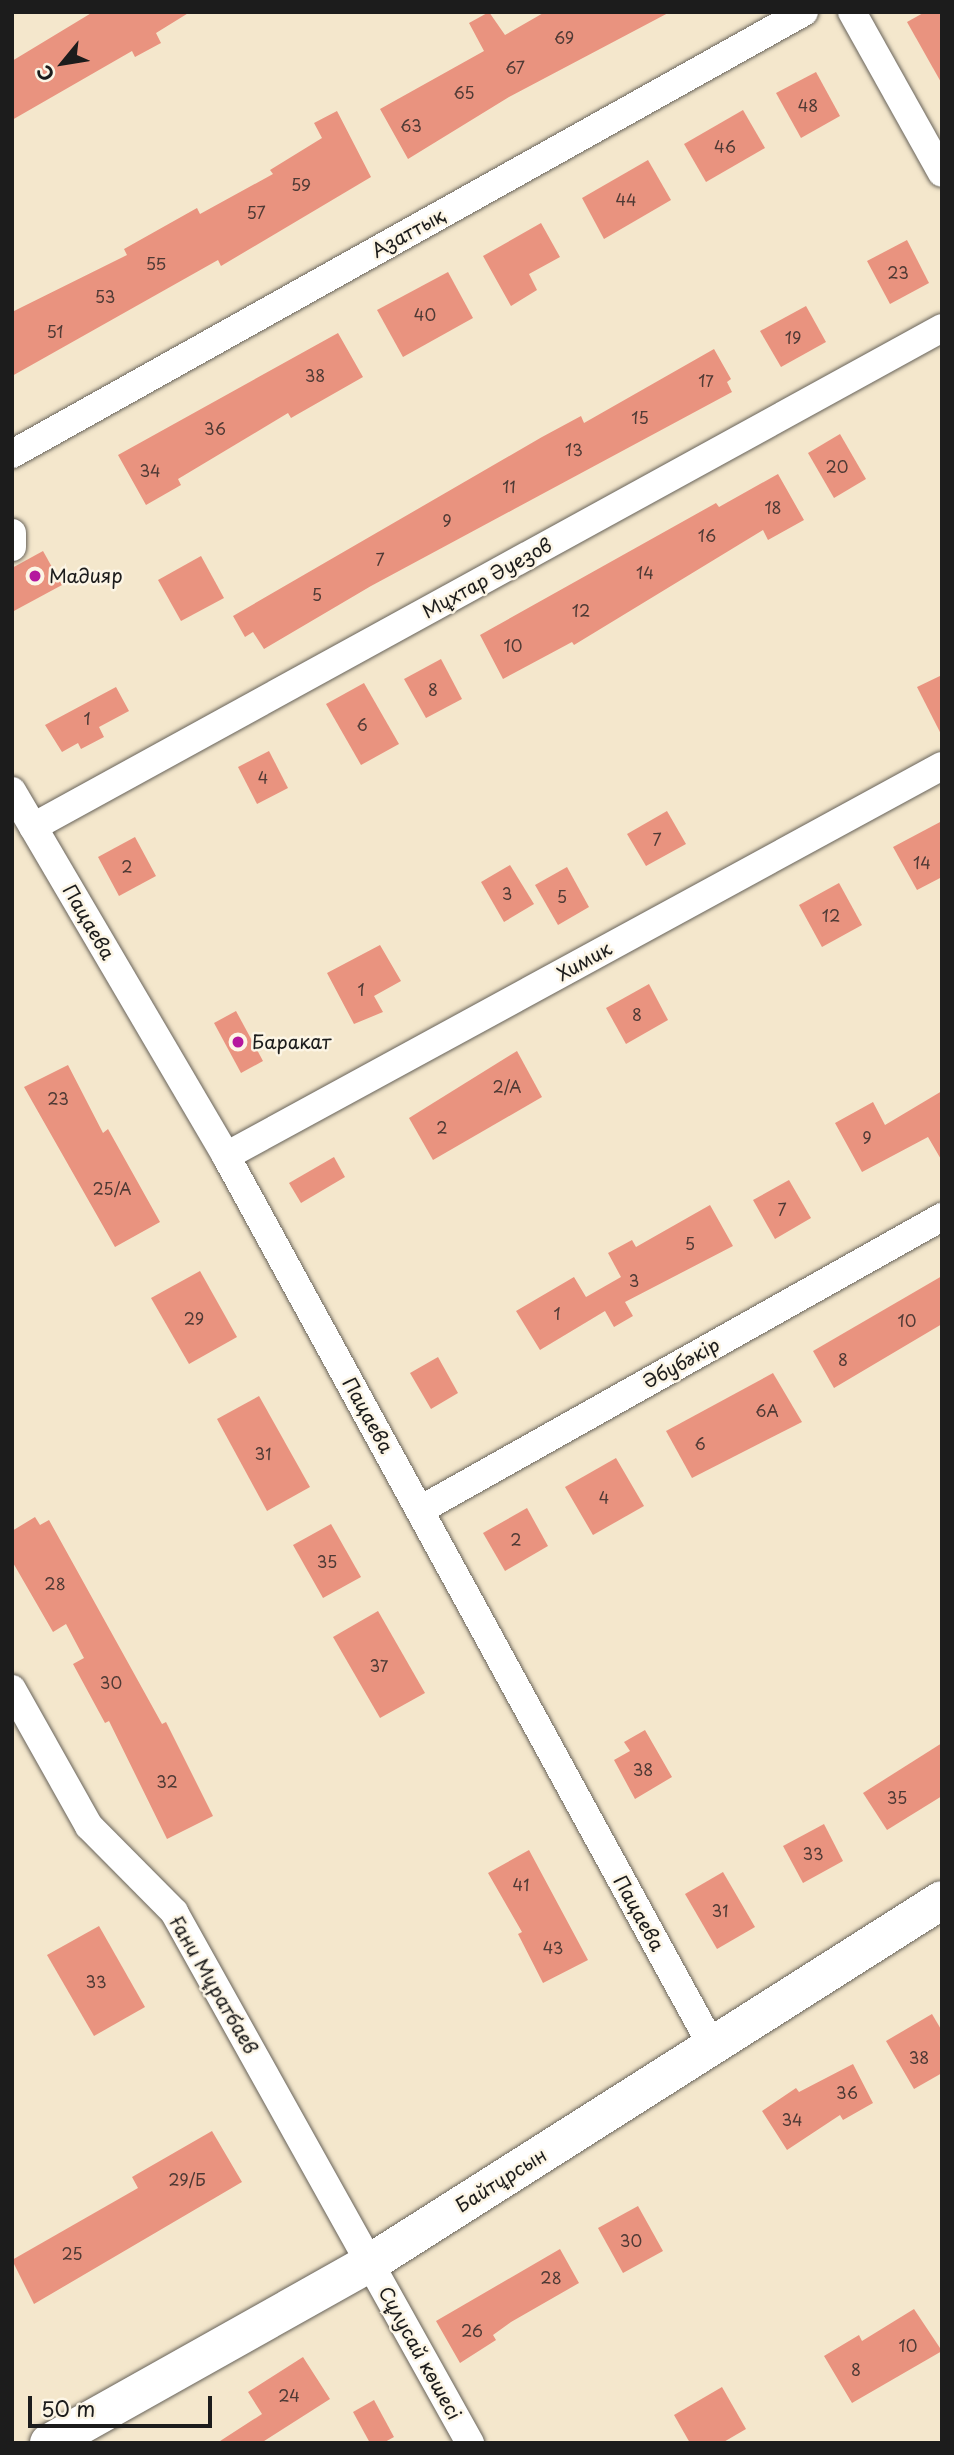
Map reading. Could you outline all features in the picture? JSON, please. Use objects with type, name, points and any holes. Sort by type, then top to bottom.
[{"type":"street","name":"Азаттық","points":[[12,454],[804,12]]},
{"type":"street","points":[[852,12],[942,173]]},
{"type":"street","name":"Мұхтар Әуезов","points":[[33,827],[942,328]]},
{"type":"street","points":[[12,533],[12,547]]},
{"type":"street","name":"Химик","points":[[226,1156],[942,766]]},
{"type":"street","name":"Пацаева","points":[[12,791],[226,1156],[712,2046]]},
{"type":"street","name":"Әбубәкір","points":[[420,1510],[942,1217]]},
{"type":"street","name":"Ғани Мұратбаев","points":[[12,1689],[89,1826],[174,1912],[370,2263]]},
{"type":"street","name":"Байтұрсын","points":[[49,2443],[370,2263],[942,1900]]},
{"type":"street","name":"Сұлусай көшесі","points":[[370,2263],[470,2443]]},
{"type":"building","points":[[93,12],[190,12],[156,33],[161,43],[135,57],[132,51],[12,120],[12,61]]},
{"type":"building","points":[[489,12],[505,35],[545,12],[670,12],[509,97],[408,159],[380,109],[484,51],[469,23]]},
{"type":"building","points":[[925,12],[942,12],[942,84],[907,22]]},
{"type":"building","points":[[816,72],[840,116],[801,138],[776,93]]},
{"type":"building","points":[[743,110],[765,148],[706,182],[684,144]]},
{"type":"building","points":[[337,111],[371,177],[221,266],[218,260],[12,376],[12,312],[127,255],[124,249],[197,208],[200,214],[273,174],[270,170],[322,138],[314,123]]},
{"type":"building","points":[[648,160],[671,200],[604,239],[582,198]]},
{"type":"building","points":[[541,223],[560,257],[529,274],[537,290],[511,306],[483,256]]},
{"type":"building","points":[[907,240],[929,283],[890,304],[867,261]]},
{"type":"building","points":[[448,272],[473,318],[403,357],[377,310]]},
{"type":"building","points":[[806,306],[826,342],[781,367],[760,331]]},
{"type":"building","points":[[338,333],[363,377],[291,418],[288,413],[178,479],[181,485],[146,505],[118,455]]},
{"type":"building","points":[[714,349],[731,379],[727,382],[732,392],[371,586],[264,649],[253,632],[245,637],[233,616],[542,437],[581,416],[584,423]]},
{"type":"building","points":[[840,434],[866,479],[834,498],[808,453]]},
{"type":"building","points":[[778,474],[804,520],[768,540],[763,530],[574,645],[572,642],[503,679],[480,635],[716,503],[719,507]]},
{"type":"building","name":"Мадияр","points":[[43,551],[62,585],[12,612],[12,568]]},
{"type":"building","points":[[201,556],[224,598],[181,621],[158,580]]},
{"type":"building","points":[[441,659],[462,699],[426,718],[404,679]]},
{"type":"building","points":[[942,675],[942,736],[917,687]]},
{"type":"building","points":[[364,683],[399,744],[361,765],[326,704]]},
{"type":"building","points":[[116,687],[129,711],[99,727],[104,737],[81,749],[78,743],[62,752],[45,725]]},
{"type":"building","points":[[269,751],[288,788],[257,804],[238,767]]},
{"type":"building","points":[[667,811],[686,844],[646,866],[627,834]]},
{"type":"building","points":[[942,821],[942,877],[917,890],[893,847]]},
{"type":"building","points":[[135,837],[156,876],[119,896],[98,857]]},
{"type":"building","points":[[510,865],[534,904],[504,922],[481,882]]},
{"type":"building","points":[[567,867],[589,907],[558,925],[535,885]]},
{"type":"building","points":[[839,883],[862,925],[822,947],[799,905]]},
{"type":"building","points":[[380,945],[401,981],[374,996],[383,1012],[354,1024],[327,973]]},
{"type":"building","points":[[649,984],[668,1020],[626,1044],[606,1008]]},
{"type":"building","name":"Баракат","points":[[236,1011],[263,1061],[241,1073],[214,1023]]},
{"type":"building","points":[[517,1051],[542,1097],[433,1160],[409,1118]]},
{"type":"building","points":[[68,1065],[103,1133],[108,1129],[160,1222],[115,1247],[24,1087]]},
{"type":"building","points":[[942,1091],[942,1161],[928,1137],[862,1172],[835,1123],[873,1102],[885,1125]]},
{"type":"building","points":[[334,1157],[345,1177],[301,1203],[289,1183]]},
{"type":"building","points":[[789,1180],[811,1218],[775,1239],[753,1200]]},
{"type":"building","points":[[710,1205],[733,1246],[625,1302],[633,1316],[614,1327],[605,1311],[540,1350],[516,1311],[574,1277],[586,1297],[621,1277],[608,1253],[632,1240],[636,1247]]},
{"type":"building","points":[[200,1271],[237,1337],[189,1364],[151,1298]]},
{"type":"building","points":[[942,1276],[942,1324],[834,1388],[813,1351]]},
{"type":"building","points":[[438,1357],[458,1393],[431,1409],[410,1373]]},
{"type":"building","points":[[773,1373],[802,1422],[692,1478],[666,1431]]},
{"type":"building","points":[[259,1396],[310,1487],[267,1511],[217,1419]]},
{"type":"building","points":[[616,1458],[644,1506],[593,1535],[565,1487]]},
{"type":"building","points":[[527,1508],[548,1546],[505,1571],[483,1533]]},
{"type":"building","points":[[35,1517],[40,1525],[49,1520],[162,1724],[166,1722],[213,1816],[167,1839],[109,1721],[105,1723],[73,1664],[84,1658],[66,1624],[53,1632],[12,1561],[12,1531]]},
{"type":"building","points":[[331,1524],[361,1577],[323,1598],[293,1545]]},
{"type":"building","points":[[378,1611],[425,1693],[380,1718],[333,1637]]},
{"type":"building","points":[[645,1730],[672,1777],[635,1799],[614,1760],[630,1751],[624,1742]]},
{"type":"building","points":[[942,1743],[942,1796],[887,1830],[863,1793]]},
{"type":"building","points":[[824,1824],[843,1861],[803,1883],[783,1846]]},
{"type":"building","points":[[529,1850],[588,1960],[543,1983],[518,1934],[522,1932],[488,1873]]},
{"type":"building","points":[[723,1872],[755,1927],[717,1949],[685,1894]]},
{"type":"building","points":[[99,1926],[145,2007],[94,2036],[47,1955]]},
{"type":"building","points":[[932,2014],[942,2031],[942,2073],[914,2089],[886,2041]]},
{"type":"building","points":[[853,2064],[873,2103],[843,2120],[840,2115],[787,2150],[762,2111],[796,2088],[799,2092]]},
{"type":"building","points":[[212,2131],[242,2182],[34,2304],[12,2260],[138,2188],[132,2177]]},
{"type":"building","points":[[638,2206],[663,2251],[623,2273],[598,2228]]},
{"type":"building","points":[[560,2249],[579,2283],[511,2322],[493,2335],[496,2340],[460,2363],[436,2321]]},
{"type":"building","points":[[914,2309],[942,2351],[852,2403],[824,2356],[859,2335],[862,2341]]},
{"type":"building","points":[[303,2357],[330,2399],[261,2443],[217,2443],[262,2414],[248,2392]]},
{"type":"building","points":[[722,2387],[746,2429],[722,2443],[690,2443],[674,2415]]},
{"type":"building","points":[[374,2400],[394,2437],[383,2443],[370,2443],[353,2412]]},
{"type":"place","name":"Мадияр","points":[[35,576]]},
{"type":"place","name":"Баракат","points":[[238,1042]]}]
